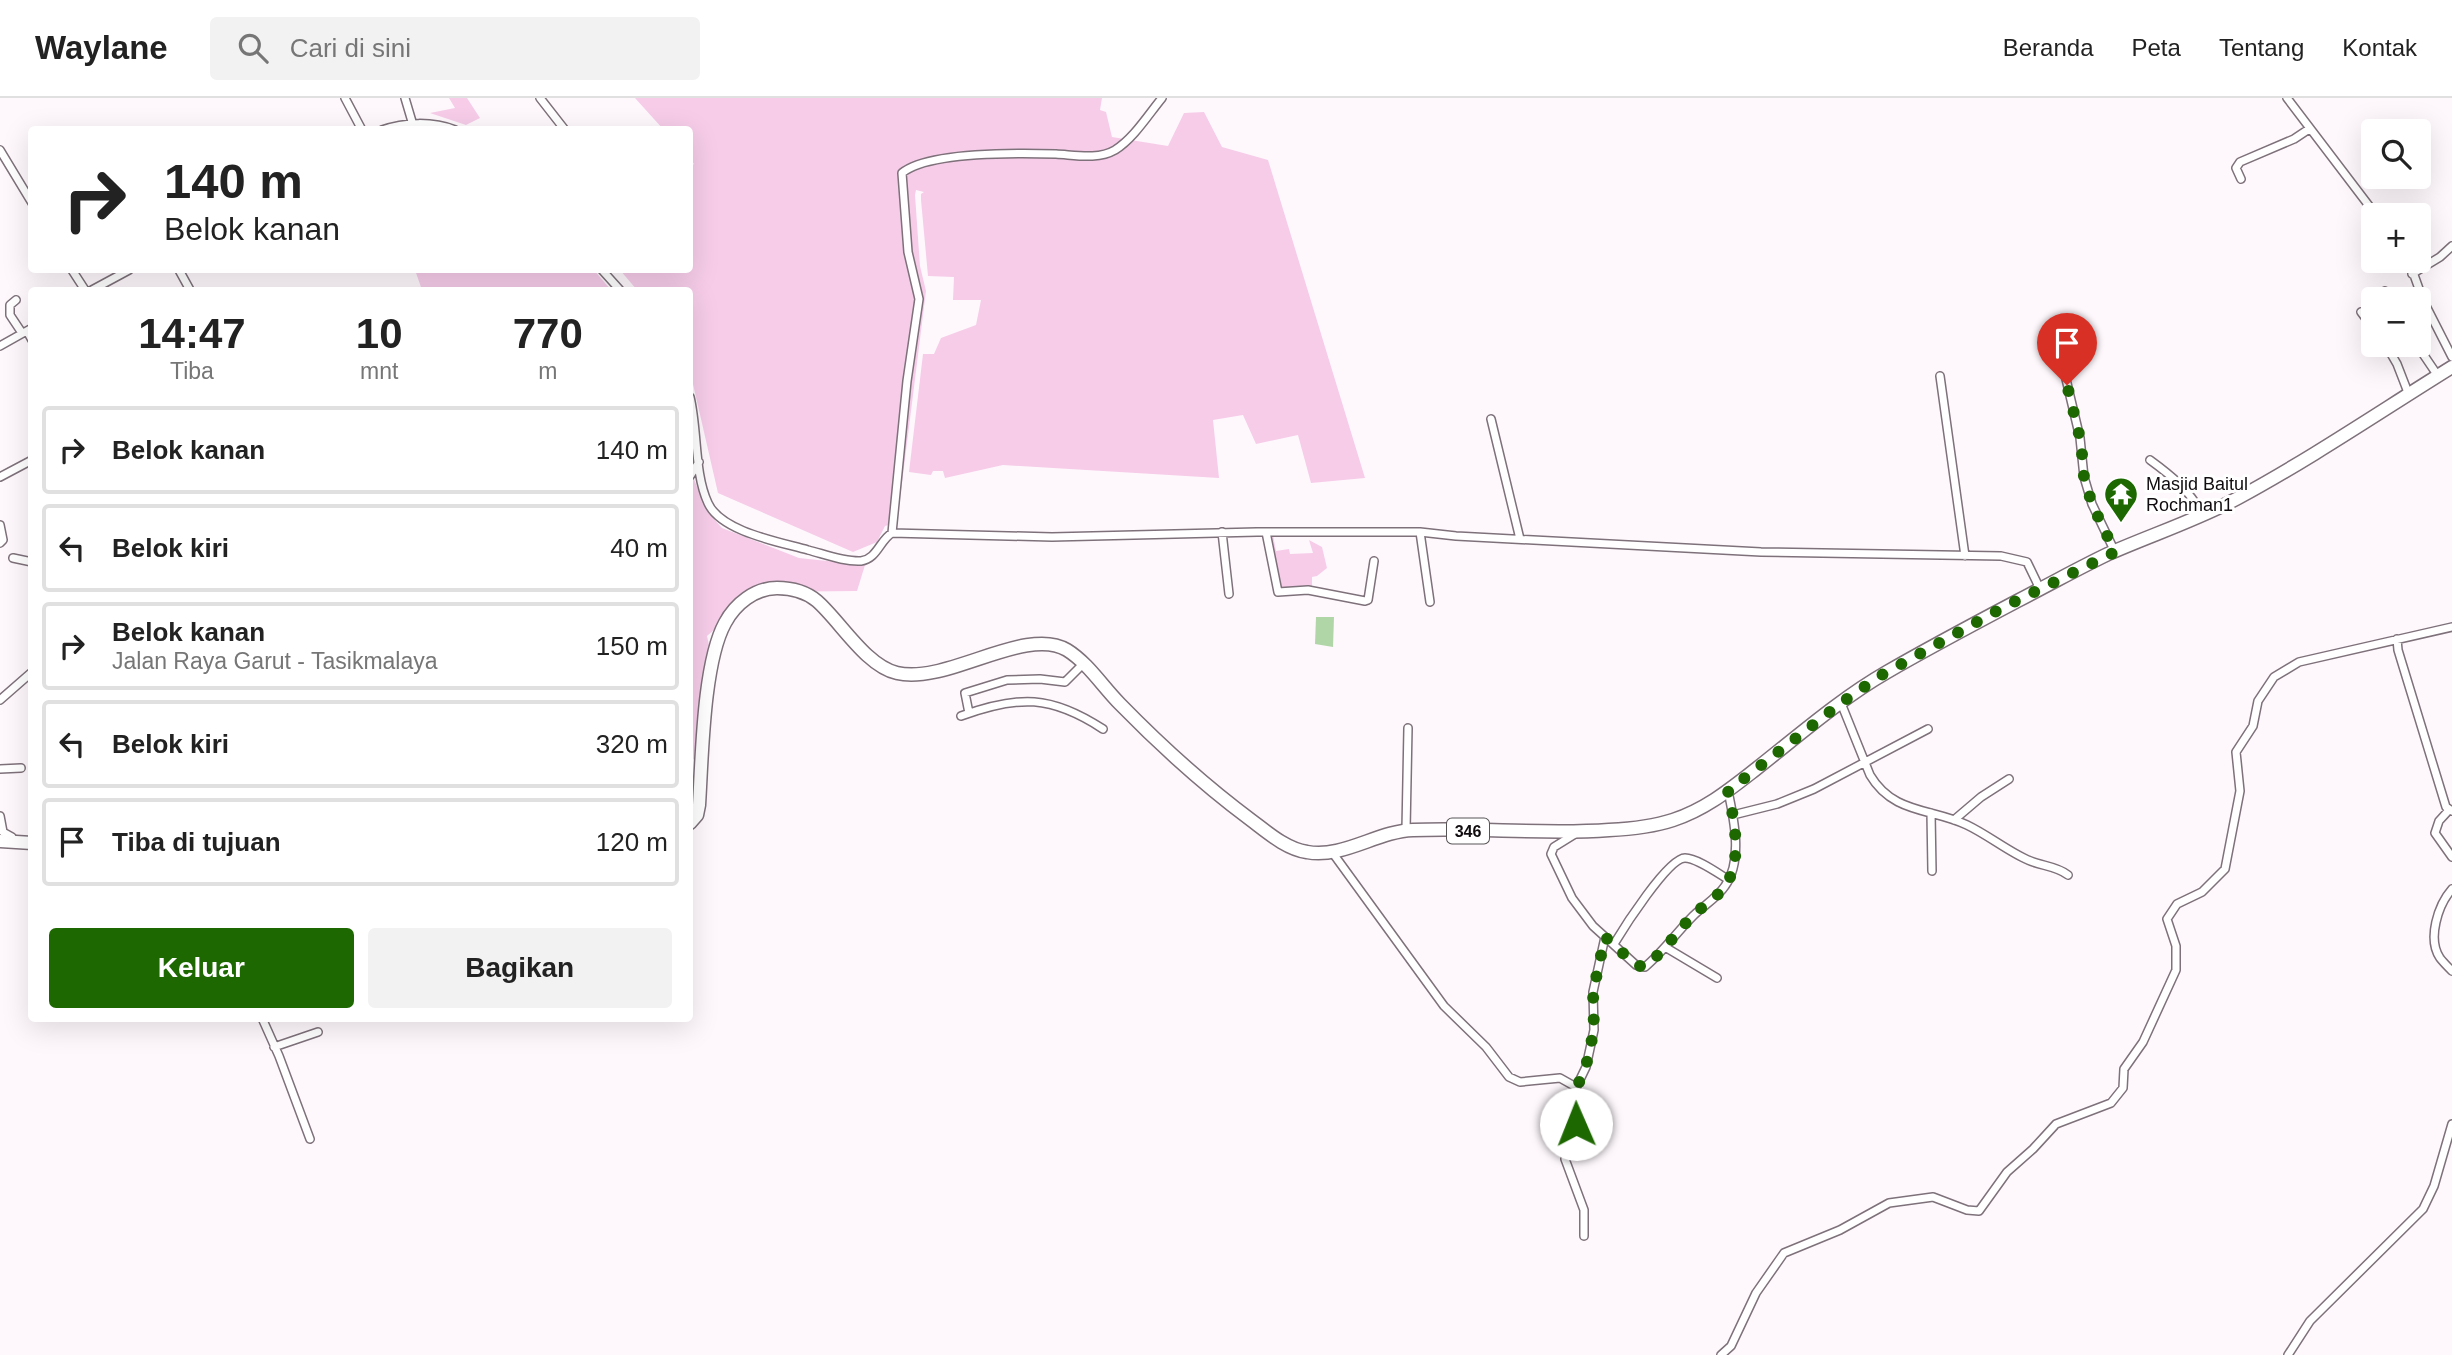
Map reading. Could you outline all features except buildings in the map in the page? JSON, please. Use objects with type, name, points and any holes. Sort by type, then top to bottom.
[{"type":"main road","name":"346","points":[[700,790],[706,707],[722,628],[740,605],[757,592],[776,588],[802,591],[815,599],[872,658],[899,674],[939,670],[1039,644],[1054,645],[1066,650],[1083,664],[1155,739],[1238,810],[1298,850],[1332,852],[1406,830],[1579,832],[1664,823],[1706,807],[1880,676],[2040,589],[2266,482],[2452,367]]},
{"type":"main road","points":[[693,800],[700,790]]},
{"type":"main road","points":[[693,820],[697,815],[700,790]]},
{"type":"main road","points":[[0,841],[28,843]]},
{"type":"street","points":[[345,98],[360,126]]},
{"type":"street","points":[[404,98],[413,125]]},
{"type":"street","points":[[540,98],[562,126]]},
{"type":"street","points":[[892,533],[907,381],[919,299],[908,252],[902,173],[923,164],[970,154],[1102,156],[1121,145],[1162,98]]},
{"type":"street","points":[[2287,98],[2367,203]]},
{"type":"street","points":[[407,126],[437,126]]},
{"type":"street","points":[[2241,179],[2236,168],[2240,162],[2294,139],[2309,129]]},
{"type":"street","points":[[0,150],[28,196]]},
{"type":"street","points":[[2452,246],[2413,274],[2452,357]]},
{"type":"street","points":[[98,287],[123,273]]},
{"type":"street","points":[[605,273],[617,287]]},
{"type":"street","points":[[0,346],[27,331],[10,311],[10,305],[16,300]]},
{"type":"street","points":[[2393,357],[2410,395]]},
{"type":"street","points":[[2425,357],[2438,376]]},
{"type":"street","points":[[2060,358],[2080,439],[2084,477],[2092,504],[2115,552]]},
{"type":"street","points":[[1940,376],[1965,556]]},
{"type":"street","points":[[693,419],[702,483],[708,504],[715,514],[724,521],[762,538],[863,561],[872,556],[892,533],[1052,537],[1222,532],[1420,532],[1761,552],[2001,556],[2023,560],[2031,567],[2040,589]]},
{"type":"street","points":[[1491,419],[1520,539]]},
{"type":"street","points":[[2150,460],[2178,482],[2194,499],[2202,514]]},
{"type":"street","points":[[0,477],[28,462]]},
{"type":"street","points":[[693,471],[699,462]]},
{"type":"street","points":[[0,525],[3,540],[0,543]]},
{"type":"street","points":[[1222,532],[1230,594]]},
{"type":"street","points":[[1266,532],[1278,592],[1308,590],[1365,601],[1368,600],[1374,561]]},
{"type":"street","points":[[1420,532],[1430,602]]},
{"type":"street","points":[[13,558],[28,561]]},
{"type":"street","points":[[1721,1355],[1731,1346],[1756,1293],[1784,1253],[1840,1230],[1889,1203],[1933,1197],[1968,1210],[1979,1211],[2007,1172],[2056,1124],[2111,1103],[2123,1088],[2124,1069],[2143,1042],[2176,970],[2176,946],[2167,919],[2177,904],[2202,891],[2225,869],[2241,791],[2236,752],[2253,726],[2258,701],[2274,677],[2299,662],[2452,627]]},
{"type":"street","points":[[2398,640],[2431,762],[2448,812],[2435,833],[2452,857]]},
{"type":"street","points":[[1083,664],[1065,682],[1040,679],[1007,680],[965,693],[965,715],[990,705],[1041,702],[1063,706],[1103,729]]},
{"type":"street","points":[[0,700],[28,676]]},
{"type":"street","points":[[1841,703],[1864,762],[1876,784],[1891,798],[1902,805],[1954,820],[1994,839],[2023,857],[2068,875]]},
{"type":"street","points":[[1406,830],[1408,728]]},
{"type":"street","points":[[1733,815],[1777,804],[1814,789],[1928,729]]},
{"type":"street","points":[[0,769],[21,768]]},
{"type":"street","points":[[1954,820],[2010,779]]},
{"type":"street","points":[[1579,832],[1554,847],[1552,857],[1576,905],[1592,926],[1641,967],[1646,966],[1729,880],[1735,844],[1728,791]]},
{"type":"street","points":[[1931,813],[1931,871]]},
{"type":"street","points":[[0,816],[3,832],[12,837],[14,843]]},
{"type":"street","points":[[1332,852],[1444,1006],[1486,1047],[1508,1077],[1520,1082],[1560,1078],[1576,1087]]},
{"type":"street","points":[[1614,944],[1661,876],[1680,859],[1688,858],[1729,880]]},
{"type":"street","points":[[2452,889],[2437,916],[2435,929],[2436,947],[2440,957],[2452,971]]},
{"type":"street","points":[[1584,1236],[1584,1210],[1565,1163],[1576,1124],[1574,1094],[1586,1066],[1594,1030],[1593,992],[1605,937]]},
{"type":"street","points":[[1665,947],[1717,978]]},
{"type":"street","points":[[264,1022],[310,1139]]},
{"type":"street","points":[[274,1047],[318,1032]]},
{"type":"street","points":[[2288,1355],[2310,1321],[2423,1209],[2432,1195],[2452,1124]]},
{"type":"shaded area","points":[[449,98],[467,98],[480,118],[466,125],[430,113],[455,108]]},
{"type":"shaded area","points":[[635,98],[1102,98],[1100,110],[1106,112],[1112,137],[1168,146],[1184,113],[1204,112],[1222,147],[1268,160],[1365,478],[1311,483],[1298,435],[1256,444],[1243,415],[1213,420],[1219,478],[1003,465],[945,478],[943,471],[933,471],[931,475],[909,472],[923,354],[934,354],[941,338],[976,325],[981,300],[953,300],[954,277],[928,276],[921,200],[921,194],[924,192],[916,190],[920,266],[926,291],[897,523],[885,526],[877,542],[853,552],[718,493],[693,384],[693,287],[634,287],[623,273],[693,273],[693,126],[660,126]]},
{"type":"shaded area","points":[[416,273],[597,273],[608,287],[421,287]]},
{"type":"shaded area","points":[[693,477],[707,511],[722,528],[799,558],[865,565],[857,591],[757,592],[707,636],[713,663],[699,755],[693,760]]},
{"type":"shaded area","points":[[1268,534],[1273,535],[1276,551],[1289,549],[1290,554],[1313,553],[1309,540],[1322,547],[1327,568],[1312,577],[1312,589],[1280,590]]},
{"type":"shaded area","points":[[1316,617],[1334,617],[1333,647],[1315,644]]},
{"type":"place","name":"Masjid Baitul Rochman1","points":[[2121,524]]},
{"type":"route","points":[[1576,1124],[1574,1094],[1586,1066],[1594,1030],[1593,992],[1605,937],[1636,965],[1645,967],[1692,916],[1724,888],[1731,876],[1735,844],[1728,791],[1880,676],[2004,607],[2115,552],[2092,504],[2084,477],[2081,442],[2067,385]]}]
